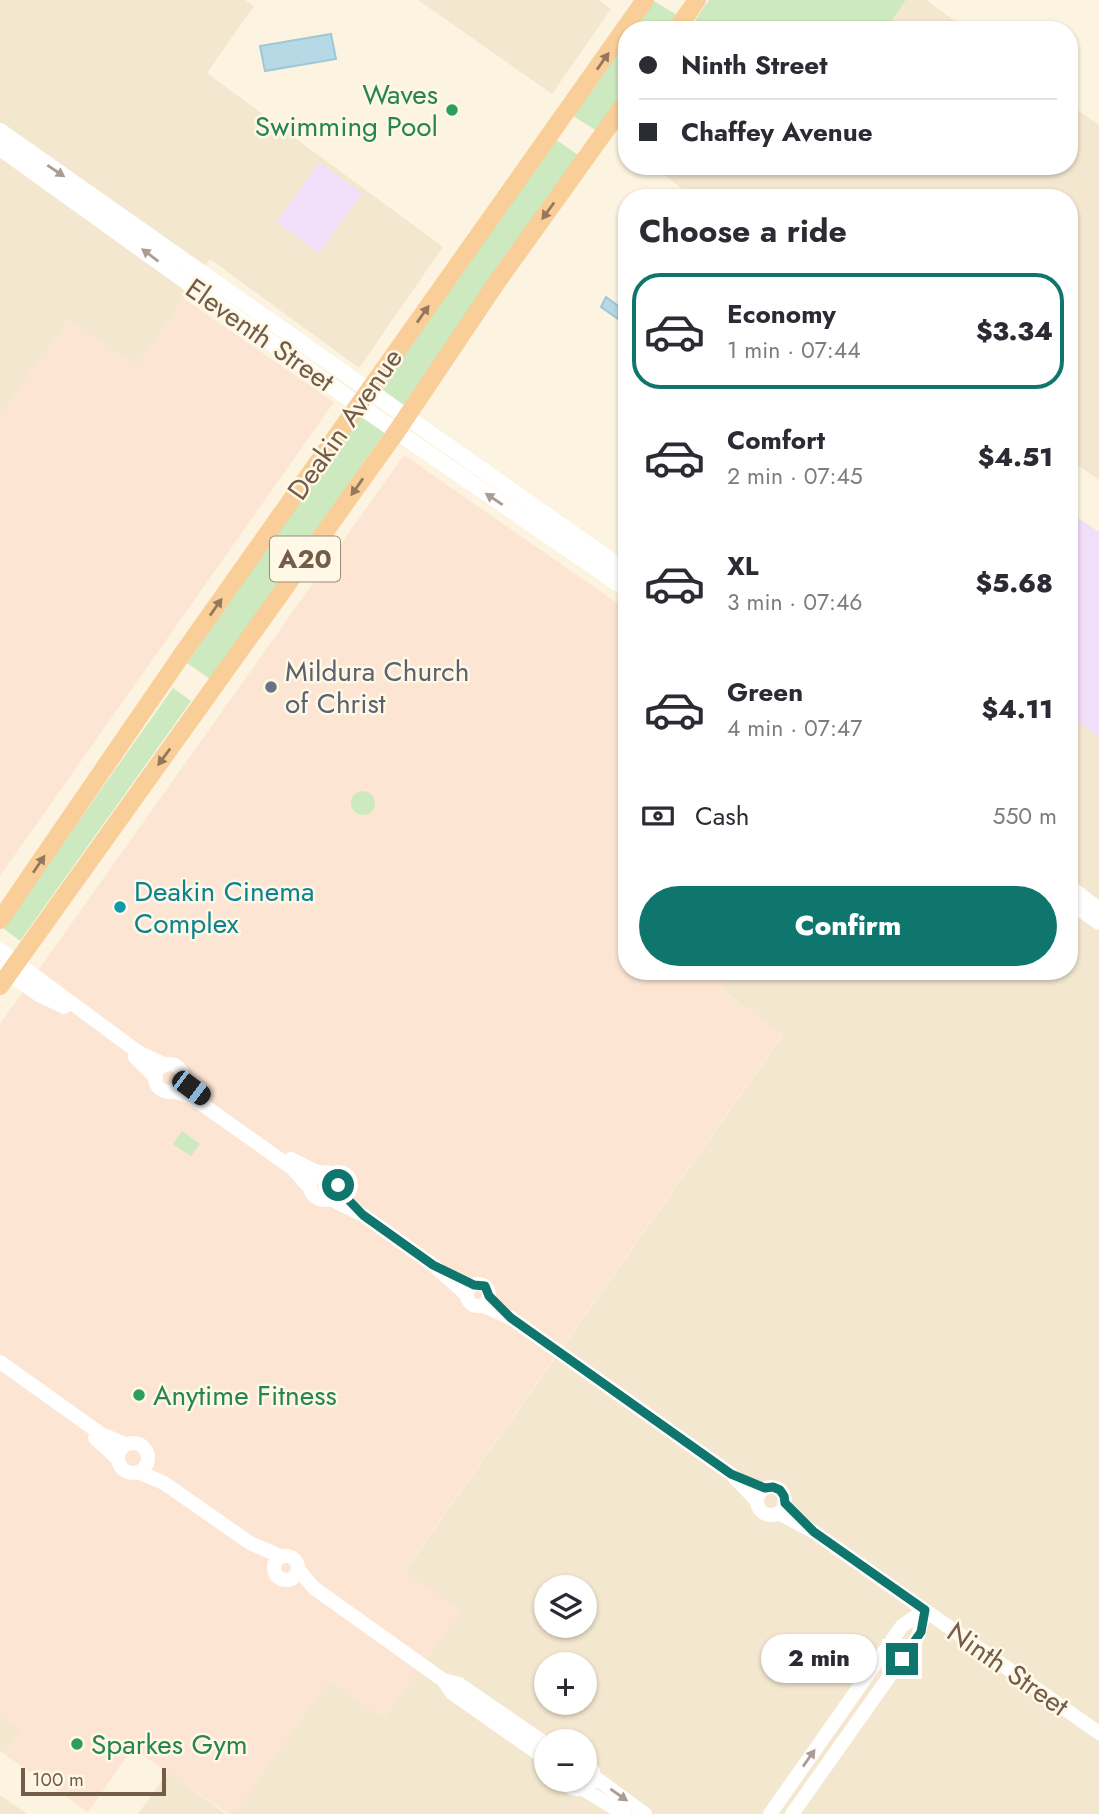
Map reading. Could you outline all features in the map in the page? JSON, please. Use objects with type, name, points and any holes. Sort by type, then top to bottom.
[{"type":"highway","name":"Deakin Avenue","points":[[630,21],[645,0]]},
{"type":"highway","points":[[682,21],[697,0]]},
{"type":"highway","name":"Deakin Avenue","points":[[0,920],[368,389],[618,39]]},
{"type":"highway","name":"Deakin Avenue","points":[[7,973],[397,431],[497,282],[618,113]]},
{"type":"main road","name":"Eleventh Street","points":[[0,131],[618,565]]},
{"type":"main road","name":"Eleventh Street","points":[[0,148],[358,405],[618,583]]},
{"type":"main road","points":[[1078,894],[1099,910]]},
{"type":"main road","points":[[1078,907],[1099,922]]},
{"type":"street","points":[[0,950],[7,973],[71,1012],[136,1058],[161,1088],[186,1095],[206,1107],[292,1168],[315,1198],[324,1201],[334,1194],[337,1182],[332,1175],[318,1173],[298,1163],[183,1080]]},
{"type":"street","points":[[7,973],[138,1052],[166,1065],[178,1067],[183,1074],[183,1080],[179,1087],[172,1091]]},
{"type":"street","points":[[156,1079],[158,1070],[166,1065]]},
{"type":"street","points":[[309,1187],[312,1178],[318,1173]]},
{"type":"street","points":[[334,1194],[471,1290],[485,1286],[486,1301],[731,1474],[756,1500]]},
{"type":"street","points":[[0,1362],[101,1434],[125,1444]]},
{"type":"street","points":[[0,1372],[95,1438],[117,1458]]},
{"type":"street","points":[[138,1472],[145,1468],[148,1453],[143,1446],[135,1442],[125,1444],[119,1450],[117,1458],[119,1465],[126,1472],[138,1472],[164,1483],[278,1562],[294,1559],[294,1574]]},
{"type":"street","points":[[148,1460],[164,1483]]},
{"type":"street","points":[[731,1474],[765,1488],[780,1490],[784,1496],[782,1508],[771,1516],[757,1507],[756,1500],[765,1488]]},
{"type":"street","name":"Ninth Street","points":[[782,1508],[1099,1733]]},
{"type":"street","points":[[278,1562],[277,1577],[294,1574],[443,1680],[452,1693],[534,1751]]},
{"type":"street","points":[[770,1814],[902,1626],[925,1610]]},
{"type":"street","points":[[792,1814],[918,1636],[925,1610]]},
{"type":"street","points":[[443,1680],[459,1684],[534,1736]]},
{"type":"street","points":[[855,1693],[870,1704]]},
{"type":"street","points":[[597,1779],[645,1814]]},
{"type":"street","points":[[789,1786],[804,1797]]},
{"type":"street","points":[[588,1792],[624,1814]]},
{"type":"shaded area","points":[[0,0],[245,0],[254,6],[207,73],[443,247],[359,368],[210,259],[137,366],[68,320],[0,416]]},
{"type":"shaded area","points":[[418,0],[599,0],[611,9],[552,94]]},
{"type":"shaded area","points":[[906,0],[926,0],[955,21],[891,21]]},
{"type":"shaded area","points":[[1078,110],[1099,125],[1099,480],[1078,465],[1078,189],[682,189],[665,175],[1078,175]]},
{"type":"shaded area","points":[[319,162],[362,193],[319,253],[277,222]]},
{"type":"shaded area","points":[[183,298],[334,402],[0,876],[0,416],[68,320],[137,366]]},
{"type":"shaded area","points":[[404,455],[618,603],[618,980],[727,980],[720,990],[783,1034],[404,1571],[460,1611],[384,1718],[329,1680],[238,1807],[228,1814],[133,1748],[88,1812],[4,1754],[21,1730],[0,1715],[0,1024]]},
{"type":"shaded area","points":[[1078,518],[1099,532],[1099,737],[1078,722]]},
{"type":"shaded area","points":[[1078,722],[1099,737],[1099,1814],[228,1814],[238,1807],[329,1680],[384,1718],[460,1611],[404,1572],[783,1035],[720,989],[726,980],[1078,980]]},
{"type":"shaded area","points":[[0,1715],[21,1730],[4,1754],[0,1751]]},
{"type":"shaded area","points":[[168,1772],[226,1814],[138,1814]]},
{"type":"shaded area","points":[[0,1795],[23,1811],[27,1814],[0,1814]]},
{"type":"green space","points":[[652,0],[677,15],[674,21],[638,21]]},
{"type":"green space","points":[[709,0],[906,0],[891,21],[695,20]]},
{"type":"green space","points":[[618,50],[618,101],[597,131],[573,116]]},
{"type":"green space","points":[[558,141],[578,155],[405,406],[380,388],[553,142]]},
{"type":"green space","points":[[360,412],[385,432],[210,679],[187,663]]},
{"type":"green space","points":[[173,688],[191,701],[20,941],[3,928]]},
{"type":"green space","points":[[363,791],[374,798],[375,803],[368,814],[363,815],[352,808],[351,803],[358,792]]},
{"type":"green space","points":[[182,1131],[200,1144],[191,1156],[173,1144]]},
{"type":"water","points":[[331,34],[336,59],[265,71],[260,46]]},
{"type":"water","points":[[606,297],[618,306],[618,319],[601,307]]},
{"type":"place","name":"Waves Swimming Pool","points":[[452,110]]},
{"type":"place","name":"Mildura Church of Christ","points":[[271,687]]},
{"type":"place","name":"Deakin Cinema Complex","points":[[120,907]]},
{"type":"place","name":"Anytime Fitness","points":[[139,1395]]},
{"type":"place","name":"Sparkes Gym","points":[[77,1744]]},
{"type":"route","points":[[338,1185],[338,1189],[363,1215],[433,1265],[474,1285],[485,1286],[489,1296],[511,1318],[731,1474],[765,1488],[780,1490],[785,1503],[814,1532],[925,1610],[921,1632],[902,1659]]}]
